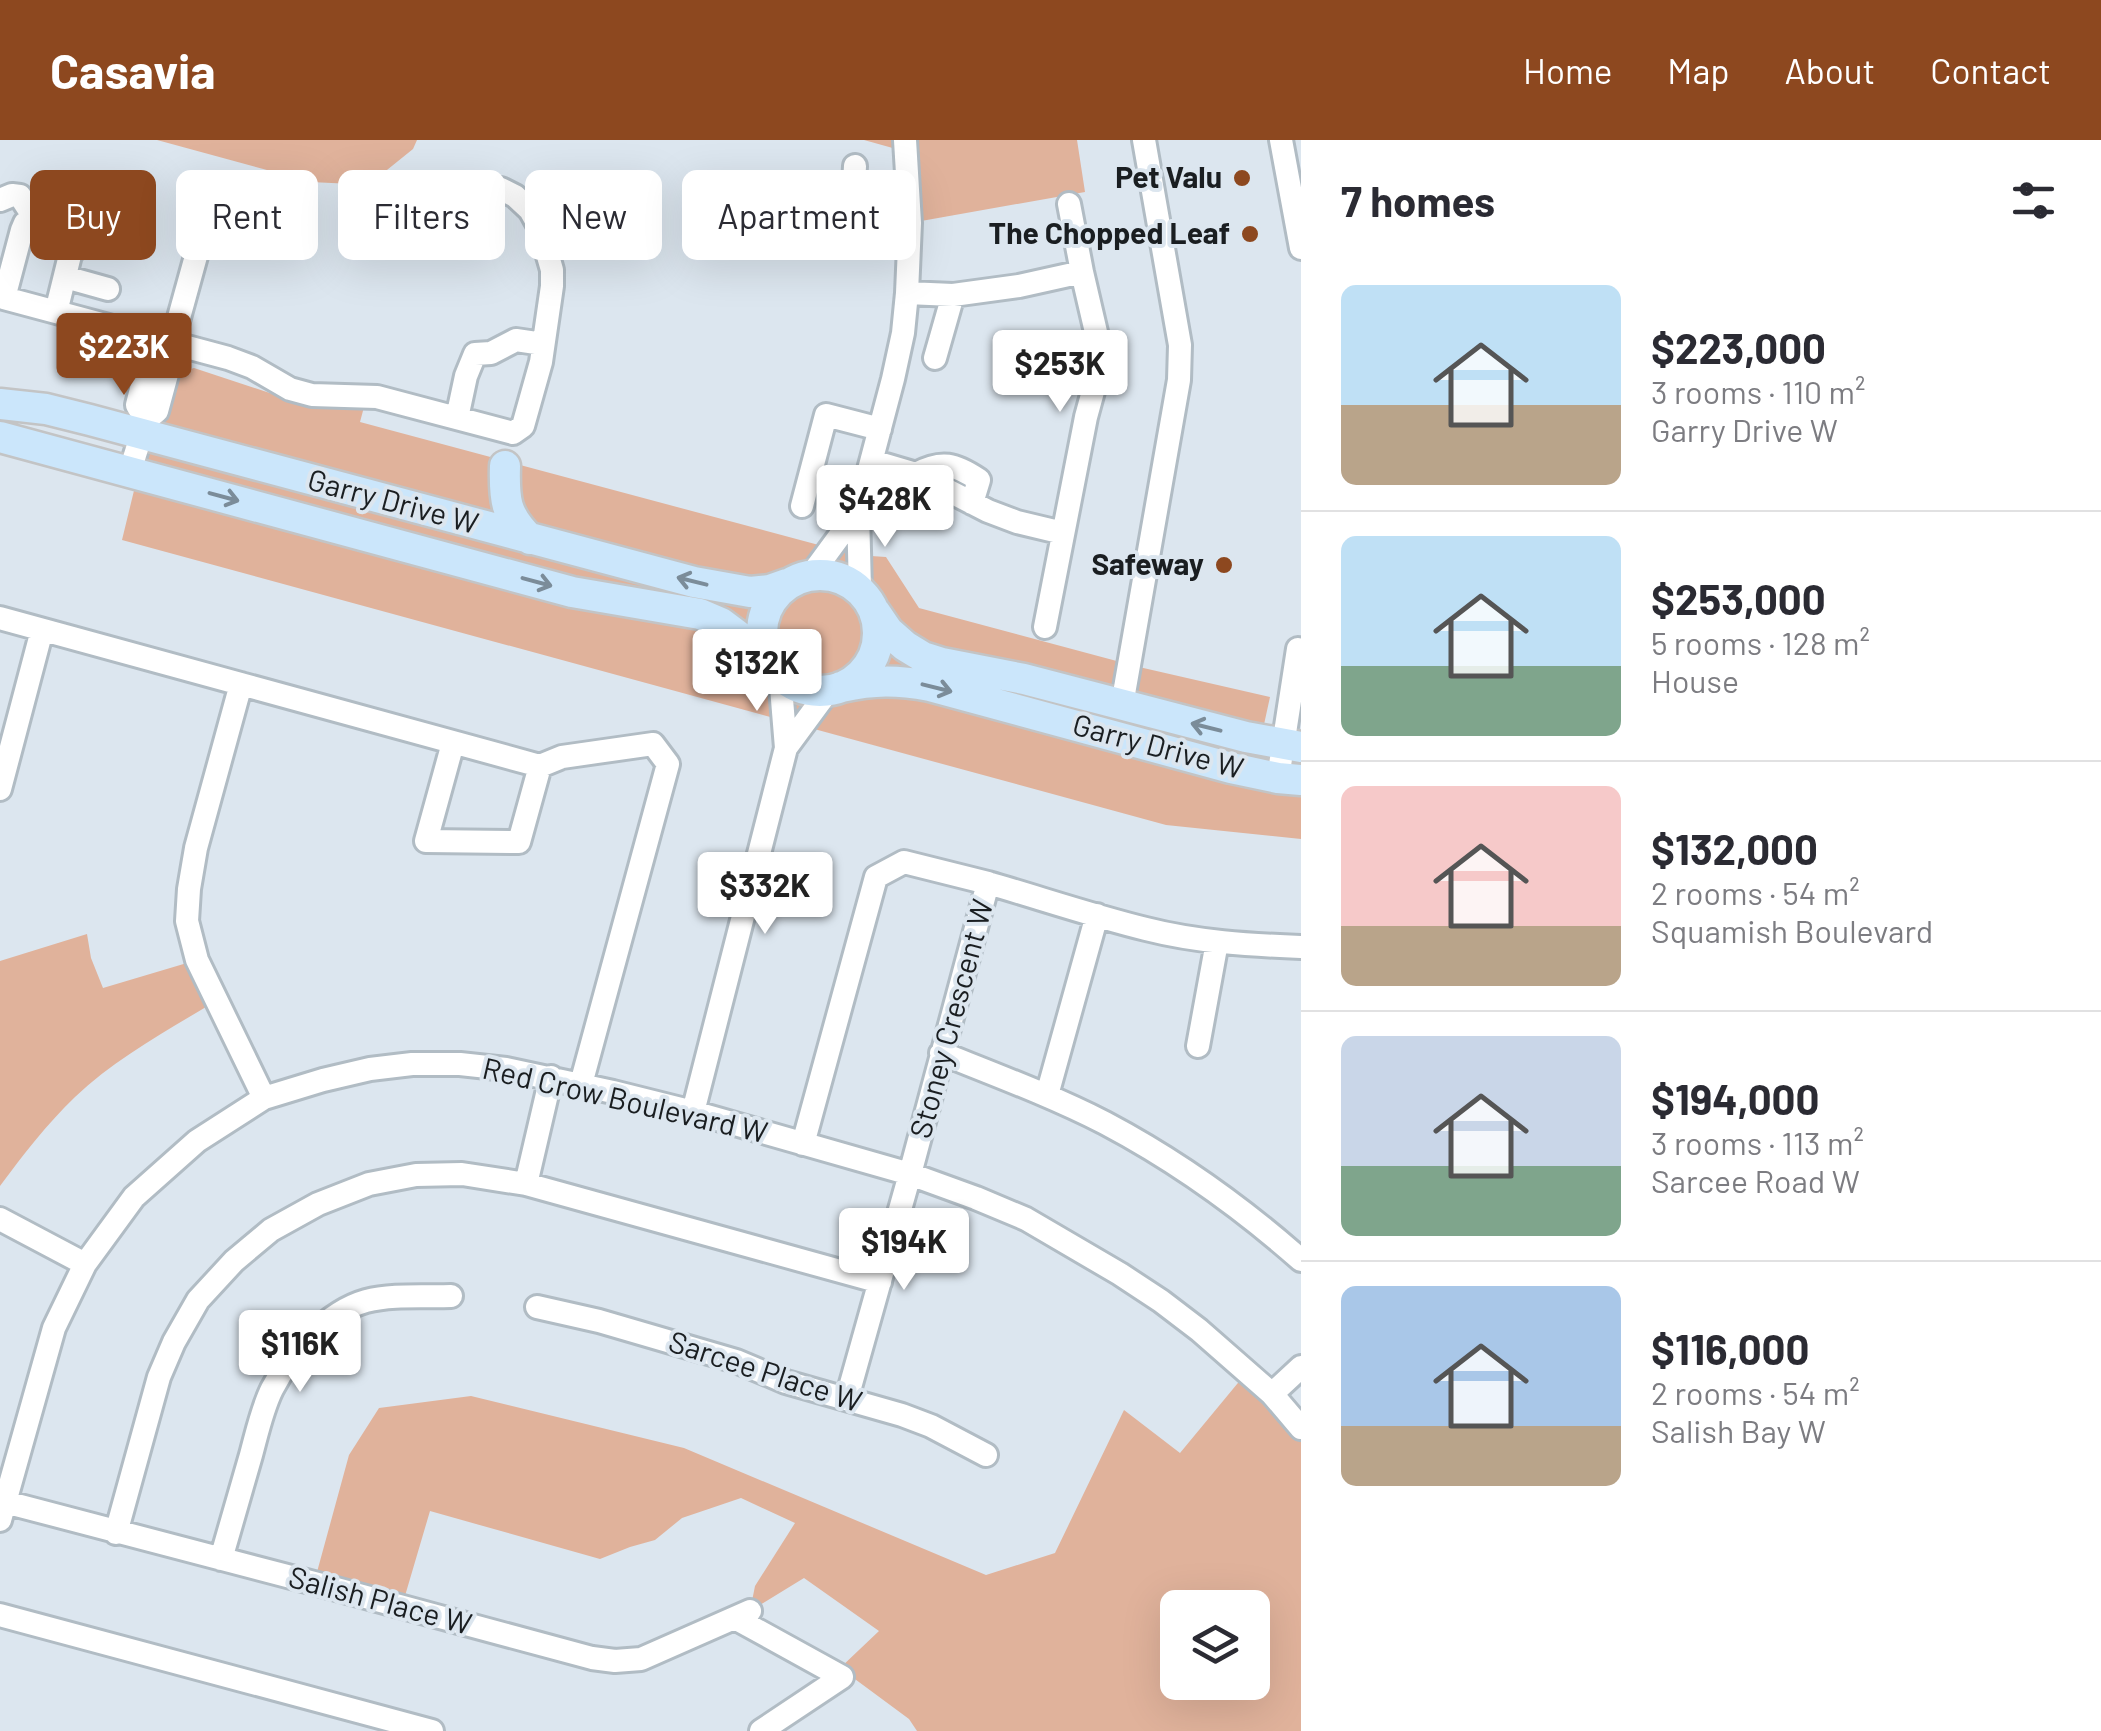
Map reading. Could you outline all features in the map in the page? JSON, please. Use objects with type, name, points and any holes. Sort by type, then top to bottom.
[{"type":"main road","name":"Garry Drive W","points":[[0,404],[143,427],[452,518],[726,590],[750,592],[799,580]]},
{"type":"main road","points":[[0,420],[109,438],[143,427]]},
{"type":"main road","name":"Garry Drive W","points":[[0,438],[572,592],[700,614],[738,635],[775,670]]},
{"type":"main road","points":[[452,518],[469,513],[482,503],[495,488],[505,466]]},
{"type":"main road","points":[[505,466],[507,508],[530,539]]},
{"type":"main road","points":[[838,577],[867,601],[878,638],[876,650],[863,673],[835,689],[802,688],[775,670],[765,654],[761,628],[769,603],[799,580],[838,577]]},
{"type":"main road","name":"Garry Drive W","points":[[867,601],[888,631],[923,657],[1291,746]]},
{"type":"main road","name":"Garry Drive W","points":[[835,689],[868,681],[895,680],[930,686],[1231,768],[1290,779]]},
{"type":"street","points":[[906,140],[907,170]]},
{"type":"street","points":[[1122,705],[1179,380],[1180,346],[1144,140]]},
{"type":"street","points":[[1281,140],[1301,248]]},
{"type":"street","points":[[855,166],[855,170]]},
{"type":"street","points":[[505,191],[530,210],[540,228],[552,270],[540,362],[523,426],[512,433],[505,466]]},
{"type":"street","points":[[0,200],[20,196],[30,211]]},
{"type":"street","points":[[1045,627],[1095,384],[1099,345],[1069,204]]},
{"type":"street","points":[[0,214],[18,244]]},
{"type":"street","points":[[30,218],[24,222],[4,298],[252,367],[290,389],[312,396],[377,397],[512,433]]},
{"type":"street","points":[[56,312],[69,260]]},
{"type":"street","points":[[130,472],[143,427],[158,411],[170,363],[168,342],[194,260]]},
{"type":"street","points":[[867,601],[858,511],[903,333],[908,260]]},
{"type":"street","points":[[907,293],[953,294],[1020,286],[1082,272]]},
{"type":"street","points":[[65,277],[108,288]]},
{"type":"street","points":[[936,358],[953,294]]},
{"type":"street","points":[[457,418],[475,354],[491,353],[516,340],[543,344]]},
{"type":"street","points":[[802,506],[826,414],[880,428]]},
{"type":"street","points":[[872,461],[916,474],[1018,522],[1063,533]]},
{"type":"street","points":[[799,580],[858,511]]},
{"type":"street","points":[[0,618],[540,766],[562,757],[654,744],[668,764],[581,1084]]},
{"type":"street","points":[[0,789],[42,630]]},
{"type":"street","points":[[1290,779],[1298,649],[1301,650]]},
{"type":"street","points":[[693,1112],[786,748],[775,670]]},
{"type":"street","points":[[241,684],[196,848],[188,889],[188,921],[197,960],[264,1098]]},
{"type":"street","points":[[786,748],[835,689]]},
{"type":"street","points":[[453,744],[426,841],[519,842],[540,766]]},
{"type":"street","points":[[803,1144],[876,877],[904,862],[988,883]]},
{"type":"street","name":"Stoney Crescent W","points":[[847,1398],[988,883],[1146,929],[1217,942],[1301,946]]},
{"type":"street","points":[[1047,1095],[1097,915]]},
{"type":"street","points":[[1198,1046],[1217,942]]},
{"type":"street","points":[[941,1053],[1047,1095],[1106,1124],[1175,1164],[1301,1260]]},
{"type":"street","name":"Red Crow Boulevard W","points":[[2,1511],[54,1328],[84,1264],[134,1198],[196,1142],[264,1098],[339,1076],[412,1064],[460,1064],[552,1077],[693,1112],[910,1174],[1026,1219],[1120,1274],[1199,1330],[1272,1394],[1301,1428]]},
{"type":"street","points":[[526,1184],[552,1077]]},
{"type":"street","points":[[116,1532],[159,1377],[198,1300],[270,1230],[318,1204],[369,1184],[416,1175],[462,1174],[526,1184],[880,1282]]},
{"type":"street","points":[[0,1219],[84,1264]]},
{"type":"street","points":[[221,1559],[262,1416],[272,1389],[292,1359],[316,1333],[365,1301],[451,1296]]},
{"type":"street","name":"Sarcee Place W","points":[[537,1307],[736,1361],[786,1382],[931,1426],[986,1455]]},
{"type":"street","points":[[1272,1394],[1301,1368]]},
{"type":"street","name":"Salish Place W","points":[[2,1511],[116,1532],[614,1662],[641,1659],[743,1615],[842,1677],[761,1731]]},
{"type":"street","points":[[0,1615],[432,1731]]},
{"type":"shaded area","points":[[157,140],[417,140],[413,149],[387,170],[338,170],[338,183],[318,182],[318,170],[267,170]]},
{"type":"shaded area","points":[[864,140],[1077,140],[1085,192],[916,222],[916,170],[908,170],[907,152]]},
{"type":"shaded area","points":[[194,368],[300,403],[364,407],[360,422],[856,555],[886,557],[919,608],[1139,667],[1270,697],[1258,752],[1282,776],[1301,777],[1301,839],[1166,825],[122,540],[139,470],[156,438],[175,374]]},
{"type":"shaded area","points":[[87,934],[103,988],[197,960],[216,1001],[143,1045],[91,1083],[45,1129],[0,1186],[0,961]]},
{"type":"shaded area","points":[[1247,1372],[1301,1428],[1301,1731],[917,1731],[909,1719],[840,1668],[879,1631],[804,1578],[750,1611],[755,1586],[795,1523],[741,1498],[682,1518],[655,1540],[600,1559],[430,1511],[402,1606],[314,1583],[349,1455],[379,1408],[471,1396],[684,1448],[986,1575],[1055,1553],[1124,1410],[1180,1453]]},
{"type":"place","name":"Pet Valu","points":[[1242,178]]},
{"type":"place","name":"The Chopped Leaf","points":[[1250,234]]},
{"type":"place","name":"Safeway","points":[[1224,565]]}]
